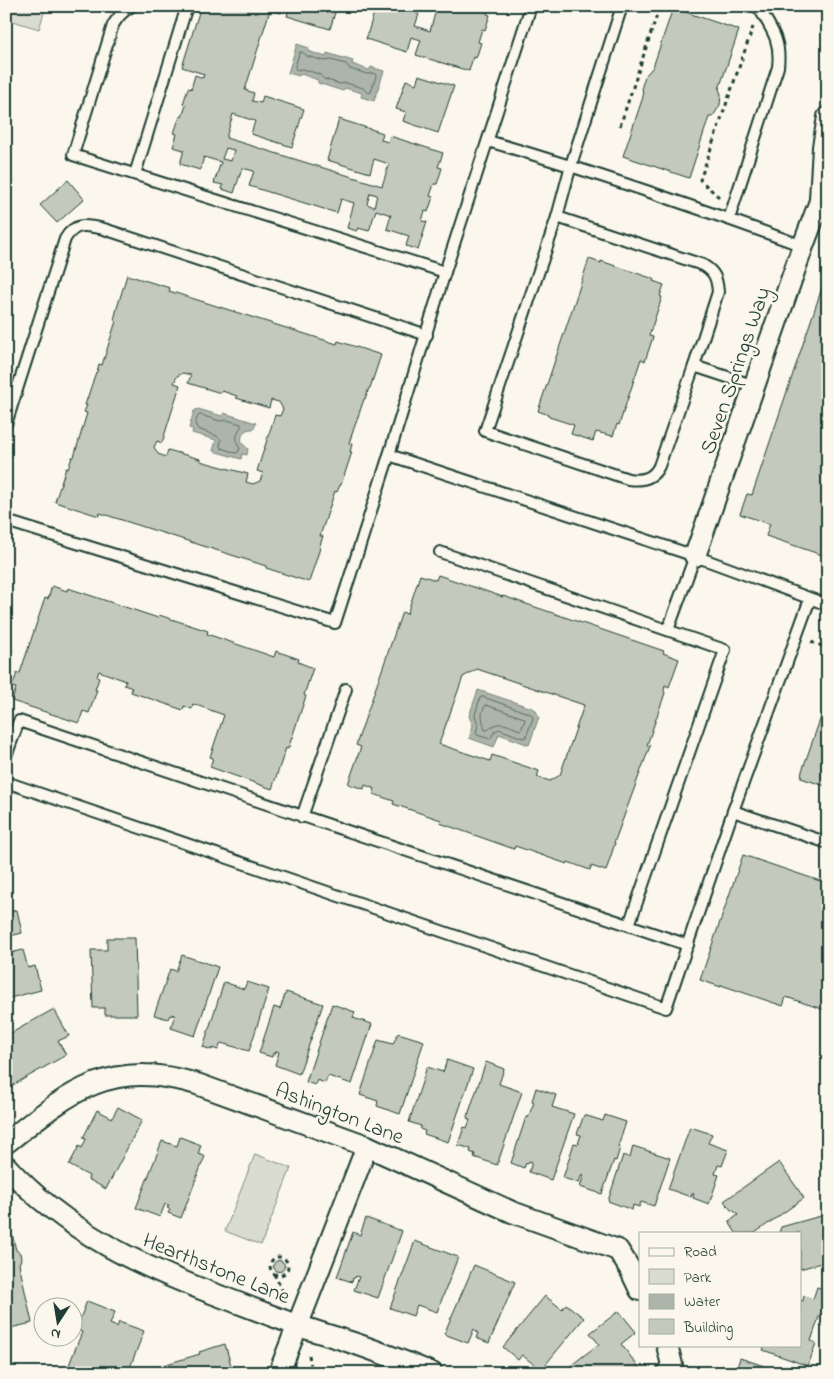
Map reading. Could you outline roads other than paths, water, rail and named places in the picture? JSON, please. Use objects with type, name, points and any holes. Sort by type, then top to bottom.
[{"type":"street","name":"Seven Springs Way","points":[[695,556],[803,246],[825,196],[823,147],[828,117]]},
{"type":"street","name":"Ashington Lane","points":[[6,1143],[50,1108],[85,1088],[131,1074],[152,1074],[178,1078],[367,1146],[512,1212],[618,1250],[639,1254]]},
{"type":"street","points":[[279,1373],[367,1146]]},
{"type":"street","name":"Hearthstone Lane","points":[[6,1166],[43,1202],[68,1221],[127,1257],[182,1282],[297,1325],[353,1342],[432,1373]]},
{"type":"street","points":[[618,1250],[639,1288]]},
{"type":"street","points":[[666,1346],[669,1369]]},
{"type":"street","points":[[669,1369],[680,1346]]},
{"type":"lane","points":[[132,6],[117,18],[114,25],[73,155],[445,272]]},
{"type":"lane","points":[[135,174],[187,6]]},
{"type":"lane","points":[[6,521],[335,623],[531,6]]},
{"type":"lane","points":[[557,217],[703,265],[715,275],[718,292],[659,466],[651,477],[637,480],[628,479],[485,432],[557,217],[571,165],[622,6]]},
{"type":"lane","points":[[730,213],[778,67],[780,52],[775,35],[757,7]]},
{"type":"lane","points":[[488,141],[730,213],[803,246]]},
{"type":"lane","points":[[6,424],[65,239],[75,227],[83,225],[113,232],[427,335]]},
{"type":"lane","points":[[694,366],[755,386]]},
{"type":"lane","points":[[389,455],[695,556],[828,605]]},
{"type":"lane","points":[[440,552],[724,650],[629,925]]},
{"type":"lane","points":[[668,630],[695,556]]},
{"type":"lane","points":[[6,782],[666,1008],[733,811],[810,599]]},
{"type":"lane","points":[[302,817],[346,689]]},
{"type":"lane","points":[[6,756],[19,721],[688,945]]},
{"type":"lane","points":[[733,811],[828,843]]},
{"type":"water","points":[[297,44],[309,48],[308,51],[326,57],[327,53],[353,61],[352,64],[369,70],[371,67],[384,71],[374,101],[361,97],[362,93],[345,88],[343,91],[318,83],[318,80],[301,74],[299,76],[288,73]]},
{"type":"water","points":[[198,409],[222,416],[224,413],[256,423],[254,429],[246,431],[242,437],[242,443],[248,449],[247,455],[242,454],[241,459],[213,451],[216,440],[192,433],[193,429],[189,428],[194,411]]},
{"type":"water","points":[[478,690],[535,709],[539,717],[529,745],[499,734],[494,747],[469,738],[473,726],[469,716]]}]
